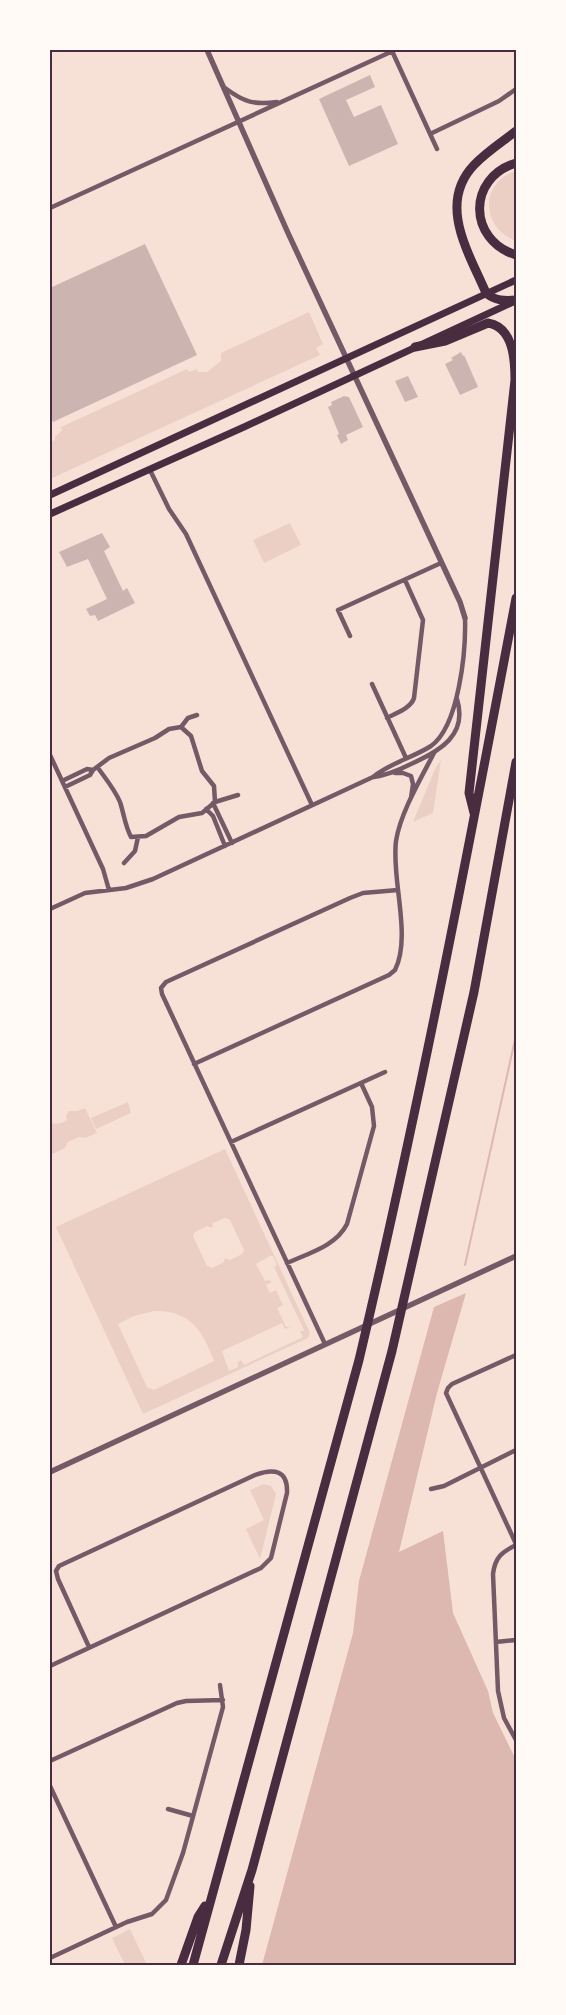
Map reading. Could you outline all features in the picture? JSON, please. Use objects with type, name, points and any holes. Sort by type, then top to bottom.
[{"type":"highway","points":[[516,131],[474,165],[464,178],[458,192],[456,211],[459,230],[486,293],[491,298],[499,300],[516,300]]},
{"type":"highway","points":[[516,163],[503,168],[490,179],[482,193],[480,209],[483,226],[489,236],[502,249],[516,255]]},
{"type":"highway","points":[[415,347],[445,341],[488,323],[496,324],[504,332],[513,353],[515,380],[469,793],[475,816]]},
{"type":"highway","points":[[193,1965],[359,1360],[379,1278],[475,816],[516,598]]},
{"type":"highway","points":[[221,1965],[252,1870],[392,1351],[474,992],[516,762]]},
{"type":"highway","points":[[240,1965],[246,1930],[252,1870]]},
{"type":"highway","points":[[181,1965],[198,1917],[211,1897]]},
{"type":"main road","points":[[50,495],[516,280]]},
{"type":"main road","points":[[50,514],[150,470],[516,300]]},
{"type":"street","points":[[50,909],[85,893],[126,888],[147,881],[373,777],[383,769],[426,749],[441,737],[448,726],[457,699],[465,618],[462,606],[288,233],[207,50]]},
{"type":"street","points":[[50,208],[394,51],[437,149]]},
{"type":"street","points":[[224,87],[247,102],[262,104],[281,101]]},
{"type":"street","points":[[430,134],[499,101],[516,89]]},
{"type":"street","points":[[150,470],[169,509],[186,534],[312,805]]},
{"type":"street","points":[[350,636],[338,610],[441,563]]},
{"type":"street","points":[[387,718],[408,706],[413,702],[414,698],[423,620],[405,580]]},
{"type":"street","points":[[372,684],[406,758]]},
{"type":"street","points":[[387,775],[434,753],[447,742],[456,728],[461,711],[457,699]]},
{"type":"street","points":[[65,787],[90,776],[109,758],[155,738],[169,729],[181,727],[188,718],[197,715]]},
{"type":"street","points":[[181,727],[191,736],[202,771],[214,786],[214,803],[232,843]]},
{"type":"street","points":[[194,1064],[394,971],[402,930],[396,841],[400,825],[411,799],[434,753]]},
{"type":"street","points":[[50,755],[103,869],[109,890]]},
{"type":"street","points":[[62,781],[87,769],[96,769],[115,791],[121,804],[130,837],[146,836],[179,817],[202,813],[214,803],[238,795]]},
{"type":"street","points":[[373,777],[401,772],[411,776],[413,785],[411,799]]},
{"type":"street","points":[[206,809],[213,816],[225,846]]},
{"type":"street","points":[[124,863],[135,851],[138,836]]},
{"type":"street","points":[[325,1344],[194,1064],[161,988],[166,982],[354,896],[398,890]]},
{"type":"street","points":[[231,1142],[385,1072]]},
{"type":"street","points":[[287,1263],[334,1241],[347,1224],[374,1126],[372,1107],[360,1083]]},
{"type":"street","points":[[50,1472],[516,1256]]},
{"type":"street","points":[[516,1355],[452,1384],[447,1390],[447,1396],[516,1544],[504,1550],[497,1557],[493,1574],[500,1705],[516,1740]]},
{"type":"street","points":[[430,1489],[444,1486],[516,1450]]},
{"type":"street","points":[[50,1666],[89,1648],[261,1568],[267,1564],[271,1558],[287,1493],[287,1483],[282,1474],[267,1471],[255,1475],[59,1566],[56,1571],[58,1579],[89,1648]]},
{"type":"street","points":[[496,1642],[516,1640]]},
{"type":"street","points":[[52,1965],[50,1959],[116,1927],[152,1914],[166,1900],[183,1853],[223,1707],[220,1685]]},
{"type":"street","points":[[50,1761],[177,1703],[223,1700]]},
{"type":"street","points":[[50,1786],[116,1927]]},
{"type":"street","points":[[168,1810],[193,1816]]},
{"type":"shaded area","points":[[516,171],[516,241],[504,235],[496,226],[491,216],[489,205],[495,185],[504,177]]},
{"type":"shaded area","points":[[309,312],[323,344],[316,348],[320,355],[50,479],[50,439],[55,440],[55,437],[62,430],[61,427],[187,369],[189,372],[197,369],[198,372],[207,372],[221,361],[221,353]]},
{"type":"shaded area","points":[[290,523],[301,545],[264,563],[253,540]]},
{"type":"shaded area","points":[[441,760],[433,813],[413,822],[435,769]]},
{"type":"shaded area","points":[[128,1102],[131,1113],[96,1129],[91,1118]]},
{"type":"shaded area","points":[[85,1108],[97,1133],[85,1138],[79,1137],[68,1142],[65,1148],[50,1155],[50,1123],[57,1124],[63,1122],[67,1120],[66,1116],[69,1111]]},
{"type":"shaded area","points":[[225,1149],[310,1333],[308,1338],[143,1414],[56,1227]],"holes":[[[225,1218],[230,1220],[244,1250],[242,1254],[230,1260],[225,1258],[224,1262],[212,1268],[207,1266],[193,1236],[195,1232],[207,1226],[212,1228],[213,1223]],[[273,1256],[277,1265],[274,1267],[304,1330],[300,1332],[303,1337],[244,1365],[241,1360],[238,1362],[238,1367],[229,1371],[222,1351],[282,1323],[285,1329],[293,1326],[286,1327],[277,1308],[283,1305],[276,1290],[270,1293],[266,1285],[272,1282],[269,1280],[265,1281],[256,1264]],[[154,1311],[177,1314],[186,1318],[200,1332],[214,1361],[154,1390],[147,1387],[118,1324],[134,1316]]]},
{"type":"shaded area","points":[[466,1293],[437,1393],[399,1552],[443,1531],[453,1613],[488,1691],[493,1713],[516,1760],[516,1965],[262,1965],[353,1633],[359,1581],[434,1307]]},
{"type":"shaded area","points":[[264,1484],[271,1486],[276,1494],[260,1559],[246,1529],[264,1520],[250,1490]]},
{"type":"shaded area","points":[[130,1929],[147,1965],[125,1965],[112,1938]]},
{"type":"building","points":[[370,75],[375,87],[346,100],[354,117],[381,105],[398,144],[349,166],[319,99]]},
{"type":"building","points":[[145,244],[197,355],[53,422],[50,415],[50,288]]},
{"type":"building","points":[[461,352],[478,387],[460,395],[445,364],[453,360],[451,358]]},
{"type":"building","points":[[408,376],[418,397],[405,402],[395,381]]},
{"type":"building","points":[[344,396],[349,397],[363,427],[346,435],[348,440],[341,444],[328,407],[332,405],[331,402]]},
{"type":"building","points":[[102,533],[110,547],[104,551],[123,591],[127,588],[135,603],[98,621],[95,615],[90,616],[86,609],[107,599],[88,559],[67,567],[59,552]]},
{"type":"waterway","points":[[465,1265],[516,1035]]}]
